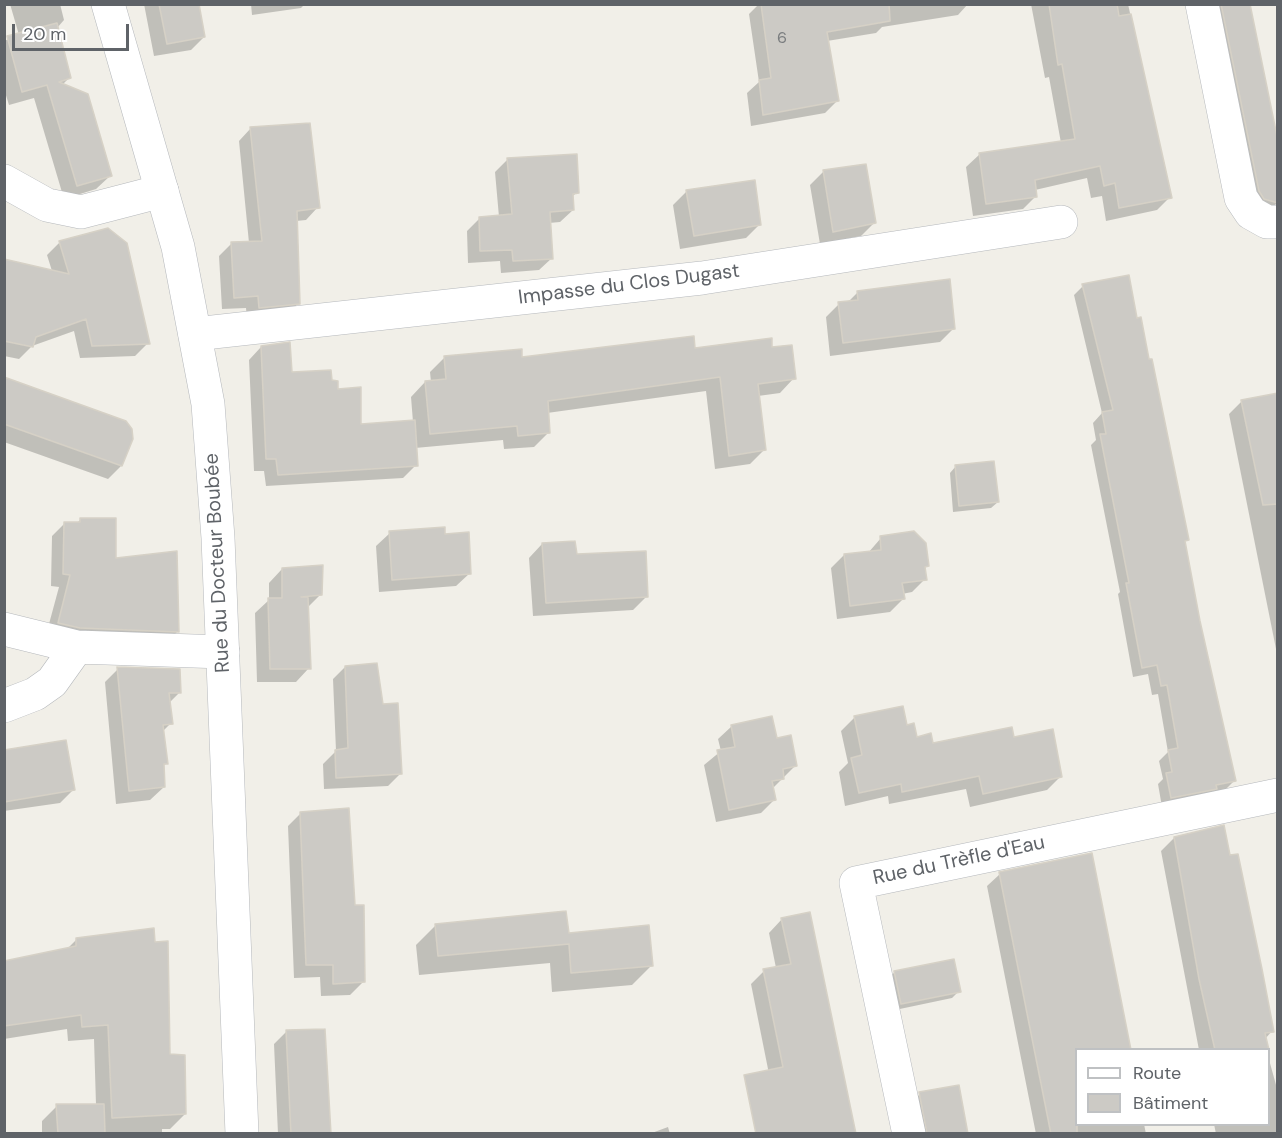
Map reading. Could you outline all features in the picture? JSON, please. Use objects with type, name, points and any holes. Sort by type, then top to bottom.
[{"type":"street","name":"Rue du Docteur Boubée","points":[[108,4],[178,247],[208,405],[218,538],[242,1134]]},
{"type":"street","points":[[1202,4],[1241,198],[1251,213],[1267,222],[1278,222]]},
{"type":"street","points":[[4,181],[46,205],[81,212],[162,191]]},
{"type":"street","name":"Impasse du Clos Dugast","points":[[195,334],[702,278],[1061,222]]},
{"type":"street","points":[[4,629],[77,647],[223,652]]},
{"type":"street","points":[[4,706],[35,694],[52,682],[77,647]]},
{"type":"street","name":"Rue du Trèfle d'Eau","points":[[909,1134],[856,882],[1277,798]]},
{"type":"building","points":[[159,4],[199,4],[205,37],[167,44]]},
{"type":"building","points":[[761,4],[889,4],[890,21],[827,32],[839,101],[763,115],[759,80],[771,78]]},
{"type":"building","points":[[1049,4],[1117,4],[1119,16],[1131,14],[1172,198],[1119,208],[1115,183],[1104,186],[1100,166],[1035,180],[1037,197],[986,204],[979,153],[1075,139],[1062,64],[1058,65]]},
{"type":"building","points":[[1221,4],[1250,4],[1278,141],[1278,203],[1264,199],[1259,191]]},
{"type":"building","points":[[57,23],[71,78],[59,82],[88,94],[112,176],[77,186],[47,85],[22,92],[7,36]]},
{"type":"building","points":[[310,123],[320,208],[297,211],[300,304],[259,308],[258,296],[234,298],[231,242],[262,241],[250,127]]},
{"type":"building","points":[[577,154],[579,193],[573,194],[574,210],[550,212],[553,259],[513,261],[512,250],[480,251],[479,217],[512,214],[507,158]]},
{"type":"building","points":[[866,164],[876,223],[833,232],[823,170]]},
{"type":"building","points":[[755,180],[761,225],[694,236],[686,190]]},
{"type":"building","points":[[108,228],[127,243],[150,344],[92,346],[86,319],[36,337],[33,347],[4,341],[4,259],[69,274],[59,241]]},
{"type":"building","points":[[1129,275],[1137,318],[1141,317],[1149,359],[1152,359],[1189,540],[1185,541],[1200,621],[1236,781],[1216,785],[1217,789],[1171,798],[1166,773],[1172,772],[1168,750],[1178,748],[1167,685],[1161,686],[1157,665],[1142,668],[1126,583],[1129,583],[1100,434],[1106,434],[1102,412],[1113,410],[1082,284]]},
{"type":"building","points":[[950,279],[955,329],[843,343],[838,302],[858,300],[857,291]]},
{"type":"building","points":[[694,336],[695,348],[772,338],[772,347],[792,345],[796,379],[758,384],[766,450],[729,456],[720,377],[548,401],[550,433],[518,436],[517,426],[430,434],[425,381],[446,379],[444,356],[522,349],[522,357]]},
{"type":"building","points":[[290,342],[292,372],[331,370],[332,380],[338,381],[338,389],[361,387],[361,424],[415,420],[418,466],[278,475],[276,459],[266,459],[261,346]]},
{"type":"building","points":[[4,377],[126,421],[132,429],[133,439],[122,466],[4,424]]},
{"type":"building","points":[[1278,393],[1278,504],[1263,505],[1241,400]]},
{"type":"building","points":[[994,461],[999,502],[959,506],[955,465]]},
{"type":"building","points":[[80,518],[116,518],[116,558],[177,551],[179,632],[80,628],[58,623],[70,575],[63,574],[64,522],[80,522]]},
{"type":"building","points":[[445,527],[445,534],[469,532],[471,574],[392,580],[389,531]]},
{"type":"building","points":[[914,531],[926,543],[929,566],[925,567],[927,580],[902,583],[905,599],[850,606],[844,554],[881,550],[880,536]]},
{"type":"building","points":[[575,541],[577,554],[646,551],[648,597],[546,603],[542,543]]},
{"type":"building","points":[[323,565],[322,595],[301,597],[308,597],[311,669],[270,669],[268,598],[282,598],[282,568]]},
{"type":"building","points":[[377,663],[383,704],[398,703],[402,774],[336,778],[335,750],[348,748],[345,666]]},
{"type":"building","points":[[117,667],[180,669],[181,693],[169,693],[173,724],[163,725],[168,764],[164,764],[165,787],[129,791]]},
{"type":"building","points":[[903,706],[907,725],[914,723],[917,737],[931,733],[933,743],[1012,727],[1014,737],[1053,729],[1062,777],[983,794],[979,776],[902,792],[901,784],[859,793],[851,758],[862,755],[854,716]]},
{"type":"building","points":[[772,716],[777,738],[791,735],[797,766],[783,769],[784,779],[772,781],[776,800],[729,810],[717,750],[735,747],[731,725]]},
{"type":"building","points":[[66,740],[75,790],[4,802],[4,750]]},
{"type":"building","points":[[349,808],[355,905],[364,905],[365,982],[333,984],[333,965],[306,965],[300,812]]},
{"type":"building","points":[[1224,825],[1230,855],[1238,854],[1274,1032],[1265,1033],[1269,1048],[1215,1048],[1199,979],[1174,837]]},
{"type":"building","points":[[1092,853],[1131,1048],[1075,1048],[1075,1126],[1077,1126],[1077,1134],[1051,1134],[999,872]]},
{"type":"building","points":[[566,911],[569,933],[649,925],[653,966],[571,973],[569,944],[438,956],[435,924]]},
{"type":"building","points":[[810,912],[856,1134],[756,1134],[744,1075],[783,1067],[763,969],[791,964],[781,918]]},
{"type":"building","points":[[154,928],[155,942],[168,941],[170,1054],[185,1055],[186,1114],[112,1118],[108,1025],[82,1027],[81,1015],[4,1026],[4,961],[76,946],[76,938]]},
{"type":"building","points":[[954,959],[961,992],[901,1004],[894,971]]},
{"type":"building","points":[[325,1029],[331,1134],[291,1134],[286,1030]]},
{"type":"building","points":[[959,1085],[968,1134],[927,1134],[919,1092]]},
{"type":"building","points":[[56,1104],[104,1104],[105,1134],[58,1134]]}]
